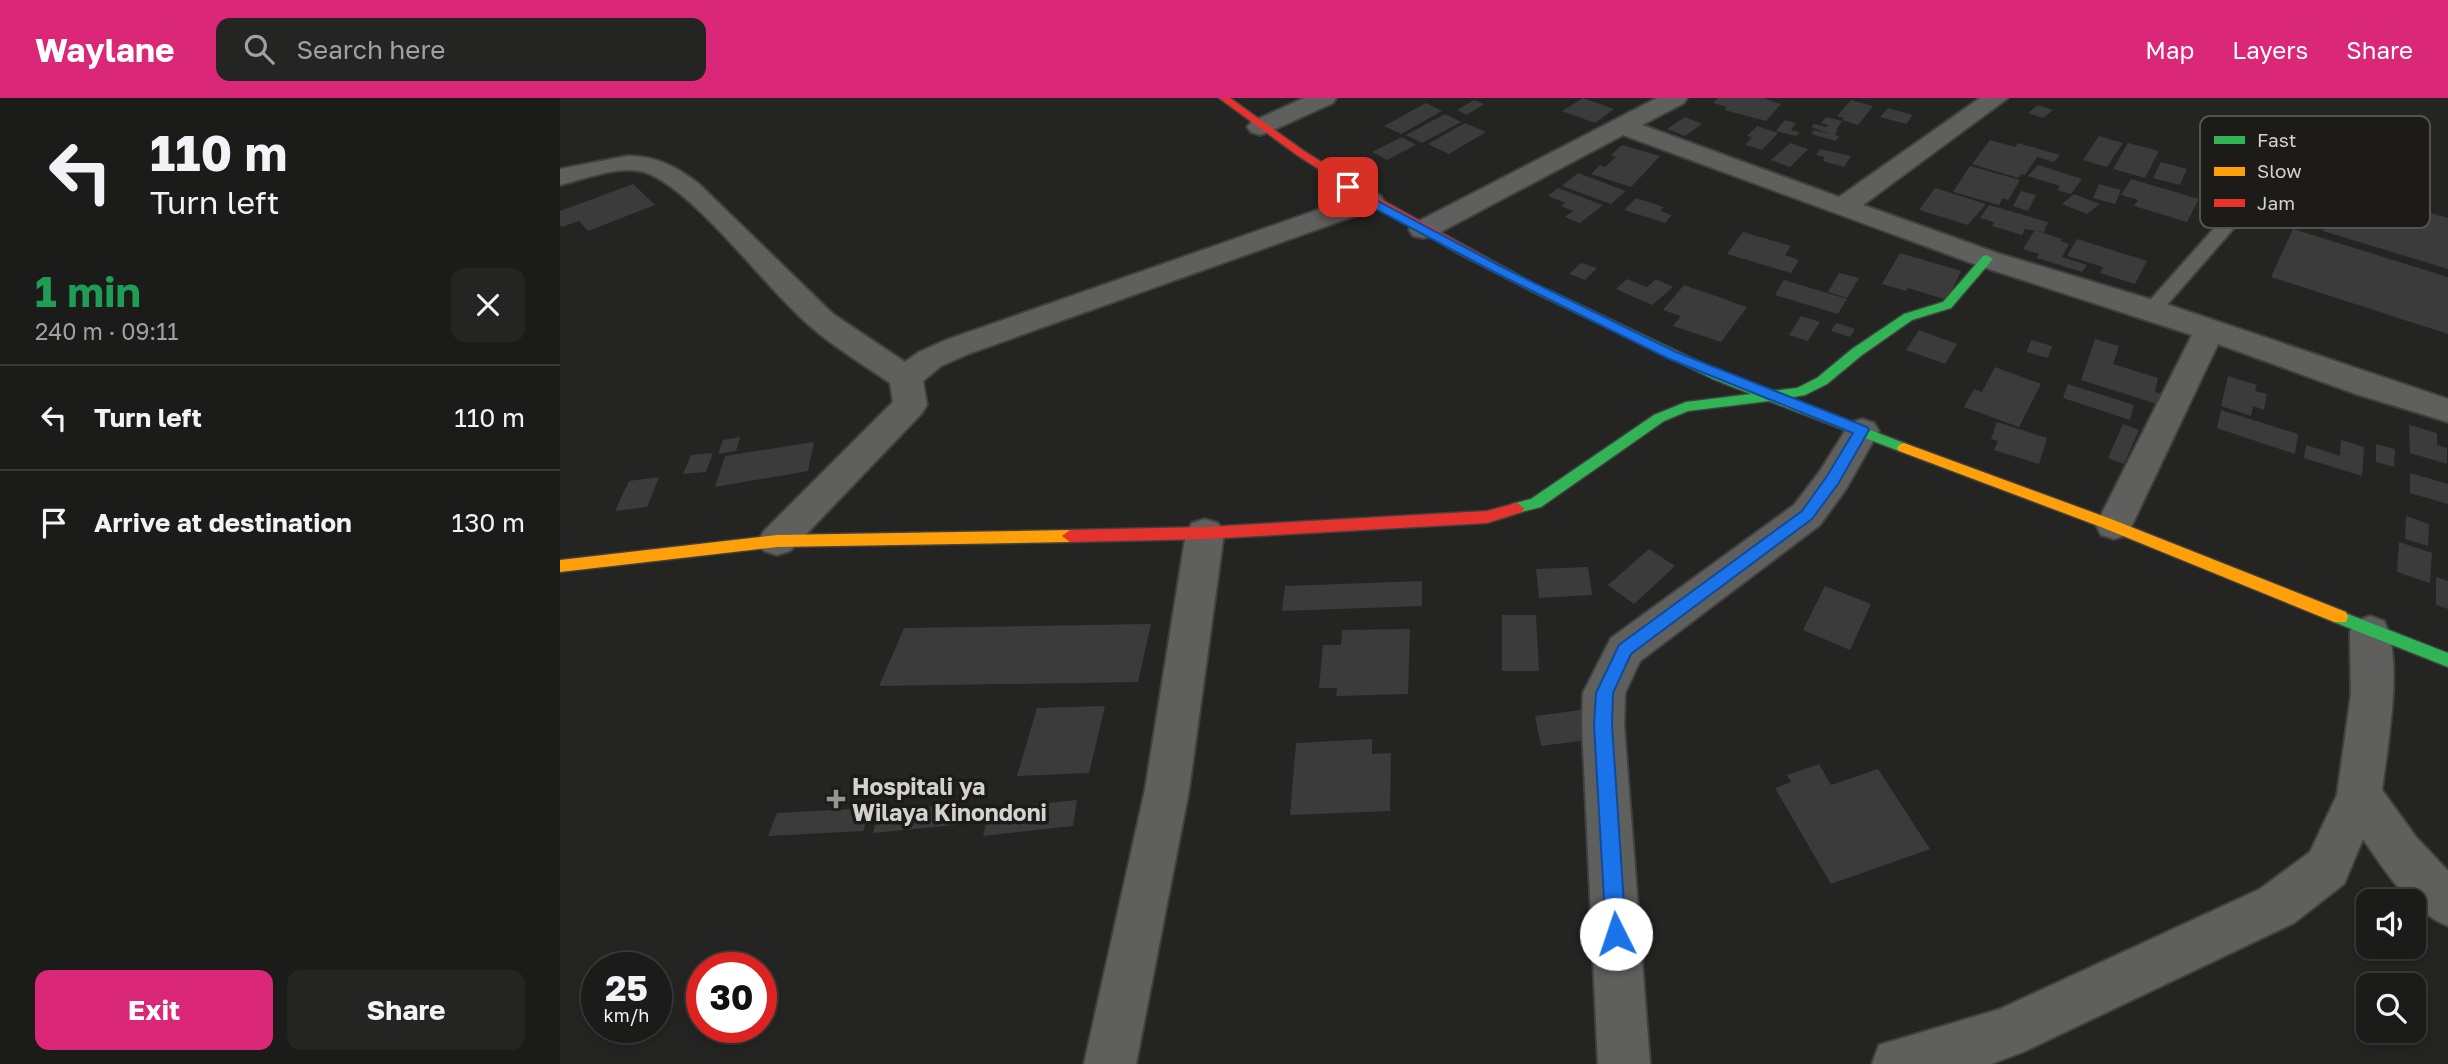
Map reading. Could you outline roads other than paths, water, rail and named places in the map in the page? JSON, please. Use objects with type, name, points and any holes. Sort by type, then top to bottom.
[{"type":"street","points":[[1224,98],[1260,127],[1370,201],[1672,355],[1768,395],[2113,525],[2370,632],[2448,660]]},
{"type":"street","points":[[1260,127],[1324,98]]},
{"type":"street","points":[[1423,230],[1675,98]]},
{"type":"street","points":[[1843,207],[1996,98]]},
{"type":"street","points":[[1620,125],[1701,157],[1987,259],[2152,310],[2448,411]]},
{"type":"street","points":[[560,177],[621,164],[650,165],[670,173],[822,321],[906,378],[910,405],[777,541]]},
{"type":"street","points":[[906,378],[930,359],[957,347],[1370,201]]},
{"type":"street","points":[[560,566],[777,541],[1205,533],[1487,517],[1536,503],[1659,418],[1686,407],[1800,392],[1822,381],[1857,352],[1908,317],[1947,305],[1987,259]]},
{"type":"street","points":[[2113,525],[2209,331]]},
{"type":"street","points":[[1624,1064],[1604,738],[1604,693],[1625,650],[1807,515],[1833,480],[1862,430]]},
{"type":"street","points":[[1110,1064],[1167,790],[1205,533]]},
{"type":"street","points":[[1898,1064],[2005,1034],[2277,906],[2327,868],[2359,794],[2372,694],[2370,632]]},
{"type":"street","points":[[2359,794],[2414,872],[2448,903]]},
{"type":"lane","points":[[2152,310],[2224,228]]},
{"type":"place","name":"Hospitali ya Wilaya Kinondoni","points":[[836,799]]}]
